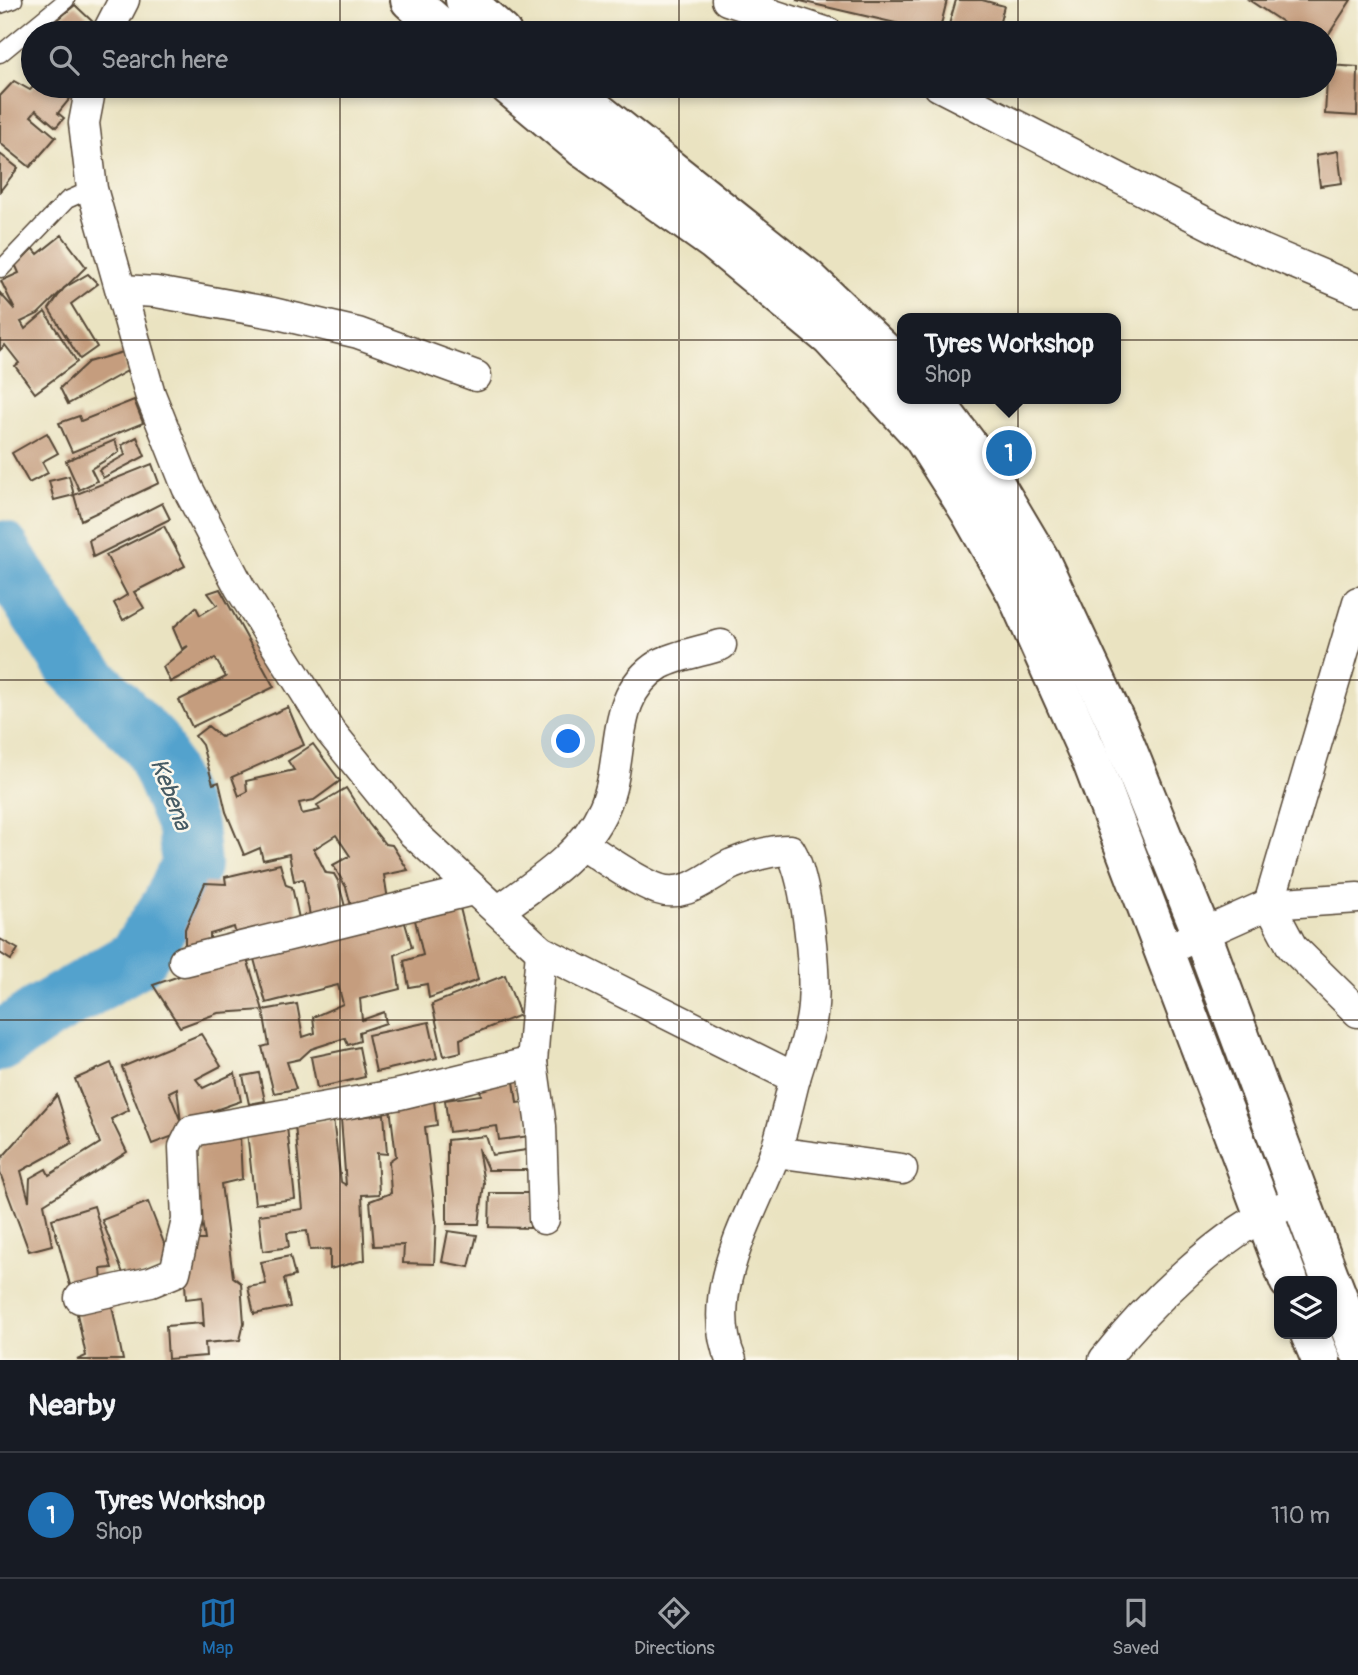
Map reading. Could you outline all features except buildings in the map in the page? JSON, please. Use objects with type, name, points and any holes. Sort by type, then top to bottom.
[{"type":"main road","points":[[410,0],[434,21]]},
{"type":"main road","points":[[465,0],[489,21]]},
{"type":"main road","points":[[530,98],[595,134],[808,279],[897,364]]},
{"type":"main road","points":[[572,98],[595,134],[715,242],[830,337],[922,436],[970,510],[1016,593],[1092,762],[1287,1276]]},
{"type":"main road","points":[[937,404],[986,469],[1040,559],[1119,729],[1202,934],[1330,1276]]},
{"type":"main road","points":[[1337,1295],[1358,1349]]},
{"type":"main road","points":[[1312,1339],[1321,1360]]},
{"type":"street","points":[[727,0],[791,21]]},
{"type":"street","points":[[111,21],[118,2]]},
{"type":"street","points":[[90,98],[85,122],[92,189],[150,394],[183,475],[240,588],[330,731],[412,832],[541,951],[795,1078]]},
{"type":"street","points":[[962,98],[1244,242],[1358,290]]},
{"type":"street","points":[[122,290],[156,292],[273,313],[358,333],[476,376]]},
{"type":"street","points":[[1358,602],[1269,904],[1292,947],[1358,1012]]},
{"type":"street","points":[[498,911],[583,845],[605,807],[616,761],[621,719],[634,688],[661,664],[721,645]]},
{"type":"street","points":[[583,845],[658,889],[674,891],[690,888],[732,864],[778,850],[790,850],[797,862],[807,918],[813,985],[812,1015],[775,1152],[727,1276],[720,1318],[731,1360]]},
{"type":"street","points":[[184,961],[473,890]]},
{"type":"street","points":[[1164,951],[1269,904],[1358,898]]},
{"type":"street","points":[[541,951],[532,1062],[541,1126],[544,1219]]},
{"type":"street","points":[[80,1298],[150,1282],[176,1272],[187,1220],[184,1147],[192,1131],[392,1096],[532,1062]]},
{"type":"street","points":[[775,1152],[902,1169]]},
{"type":"street","points":[[1104,1360],[1163,1292],[1262,1215],[1300,1200]]},
{"type":"lane","points":[[0,5],[15,0]]},
{"type":"lane","points":[[40,21],[66,0]]},
{"type":"lane","points":[[0,54],[21,37]]},
{"type":"lane","points":[[1,269],[67,200],[92,189]]},
{"type":"waterway","name":"Kebena","points":[[0,550],[73,664],[152,745],[187,827],[191,865],[171,906],[136,959],[38,1016],[0,1042]]},
{"type":"place","name":"Tyres Workshop","points":[[1009,453]]}]
